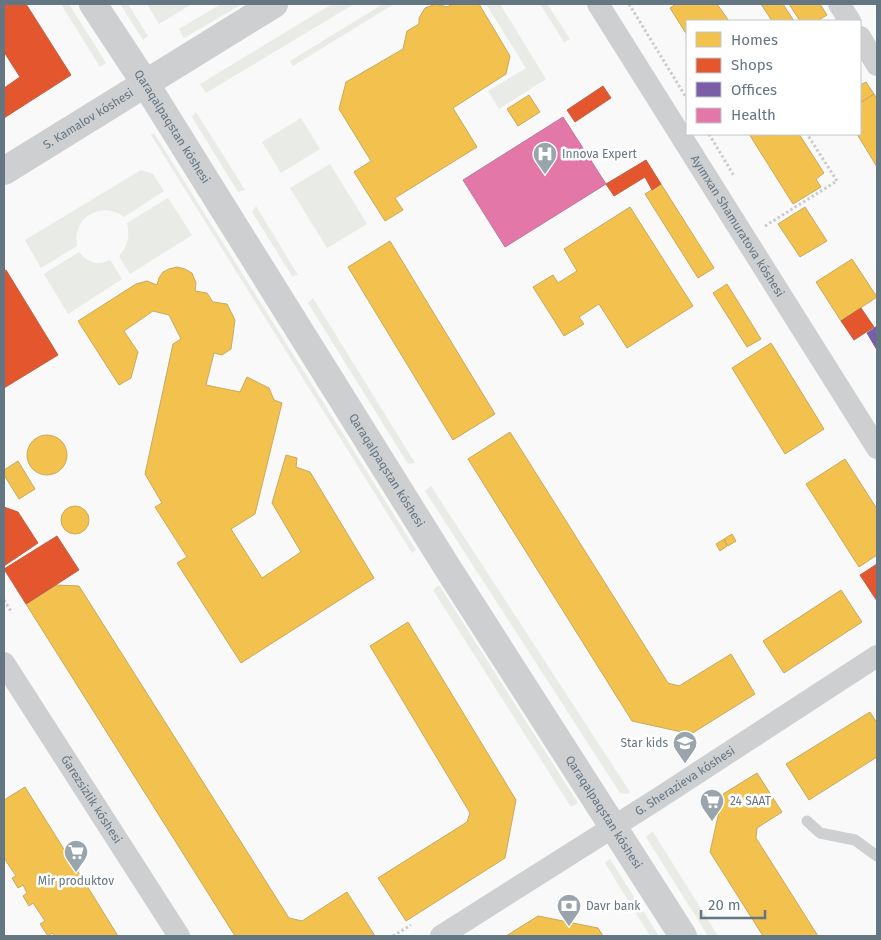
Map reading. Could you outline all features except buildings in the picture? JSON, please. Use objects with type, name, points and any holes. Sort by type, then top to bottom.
[{"type":"street","name":"Qaraqalpaqstan kóshesi","points":[[93,4],[145,83],[447,568],[683,936]]},
{"type":"street","name":"S. Kamalov kóshesi","points":[[4,171],[274,4]]},
{"type":"street","name":"Ayımxan Shamuratova kóshesi","points":[[598,4],[877,448]]},
{"type":"street","points":[[838,4],[849,20]]},
{"type":"street","points":[[861,40],[877,65]]},
{"type":"street","name":"G. Sherazieva kóshesi","points":[[441,936],[877,656]]},
{"type":"street","name":"Ǵarezsizlik kóshesi","points":[[4,663],[179,936]]},
{"type":"lane","points":[[807,821],[820,833],[855,840],[877,856]]},
{"type":"path","points":[[629,4],[686,97]]},
{"type":"path","points":[[765,226],[837,181],[808,135]]},
{"type":"path","points":[[4,600],[12,613]]},
{"type":"path","points":[[393,936],[411,925]]},
{"type":"shaded area","points":[[61,4],[69,4],[106,63],[100,67]]},
{"type":"shaded area","points":[[120,4],[128,4],[148,36],[143,40]]},
{"type":"shaded area","points":[[147,4],[192,4],[159,24]]},
{"type":"shaded area","points":[[221,4],[242,4],[184,38],[179,29]]},
{"type":"shaded area","points":[[332,4],[354,4],[206,93],[200,84]]},
{"type":"shaded area","points":[[383,4],[394,4],[293,66],[290,61]]},
{"type":"shaded area","points":[[486,4],[500,4],[546,79],[499,109],[488,91],[526,68]]},
{"type":"shaded area","points":[[540,4],[547,4],[570,39],[564,42]]},
{"type":"shaded area","points":[[196,112],[245,190],[238,192],[192,117]]},
{"type":"shaded area","points":[[301,118],[320,149],[281,173],[262,142]]},
{"type":"shaded area","points":[[154,133],[416,550],[412,553],[151,135]]},
{"type":"shaded area","points":[[330,164],[367,224],[327,248],[290,188]]},
{"type":"shaded area","points":[[141,170],[153,174],[164,191],[124,217],[111,211],[91,214],[81,223],[77,234],[77,246],[41,268],[25,240]]},
{"type":"shaded area","points":[[168,198],[192,235],[130,274],[119,256],[128,241],[127,223]]},
{"type":"shaded area","points":[[256,206],[298,275],[292,276],[252,212]]},
{"type":"shaded area","points":[[79,252],[86,259],[93,262],[101,263],[110,260],[122,279],[68,314],[44,274]]},
{"type":"shaded area","points":[[313,298],[415,463],[408,464],[308,303]]},
{"type":"shaded area","points":[[431,486],[630,792],[627,794],[620,793],[425,491]]},
{"type":"shaded area","points":[[439,585],[578,803],[571,807],[433,590]]},
{"type":"shaded area","points":[[652,832],[718,936],[708,936],[646,837]]},
{"type":"shaded area","points":[[610,859],[659,936],[650,936],[605,863]]},
{"type":"place","name":"Innova Expert","points":[[545,175]]},
{"type":"place","name":"Star kids","points":[[685,764]]},
{"type":"place","name":"24 SAAT","points":[[712,822]]},
{"type":"place","name":"Mir produktov","points":[[76,873]]},
{"type":"place","name":"Davr bank","points":[[569,927]]}]
